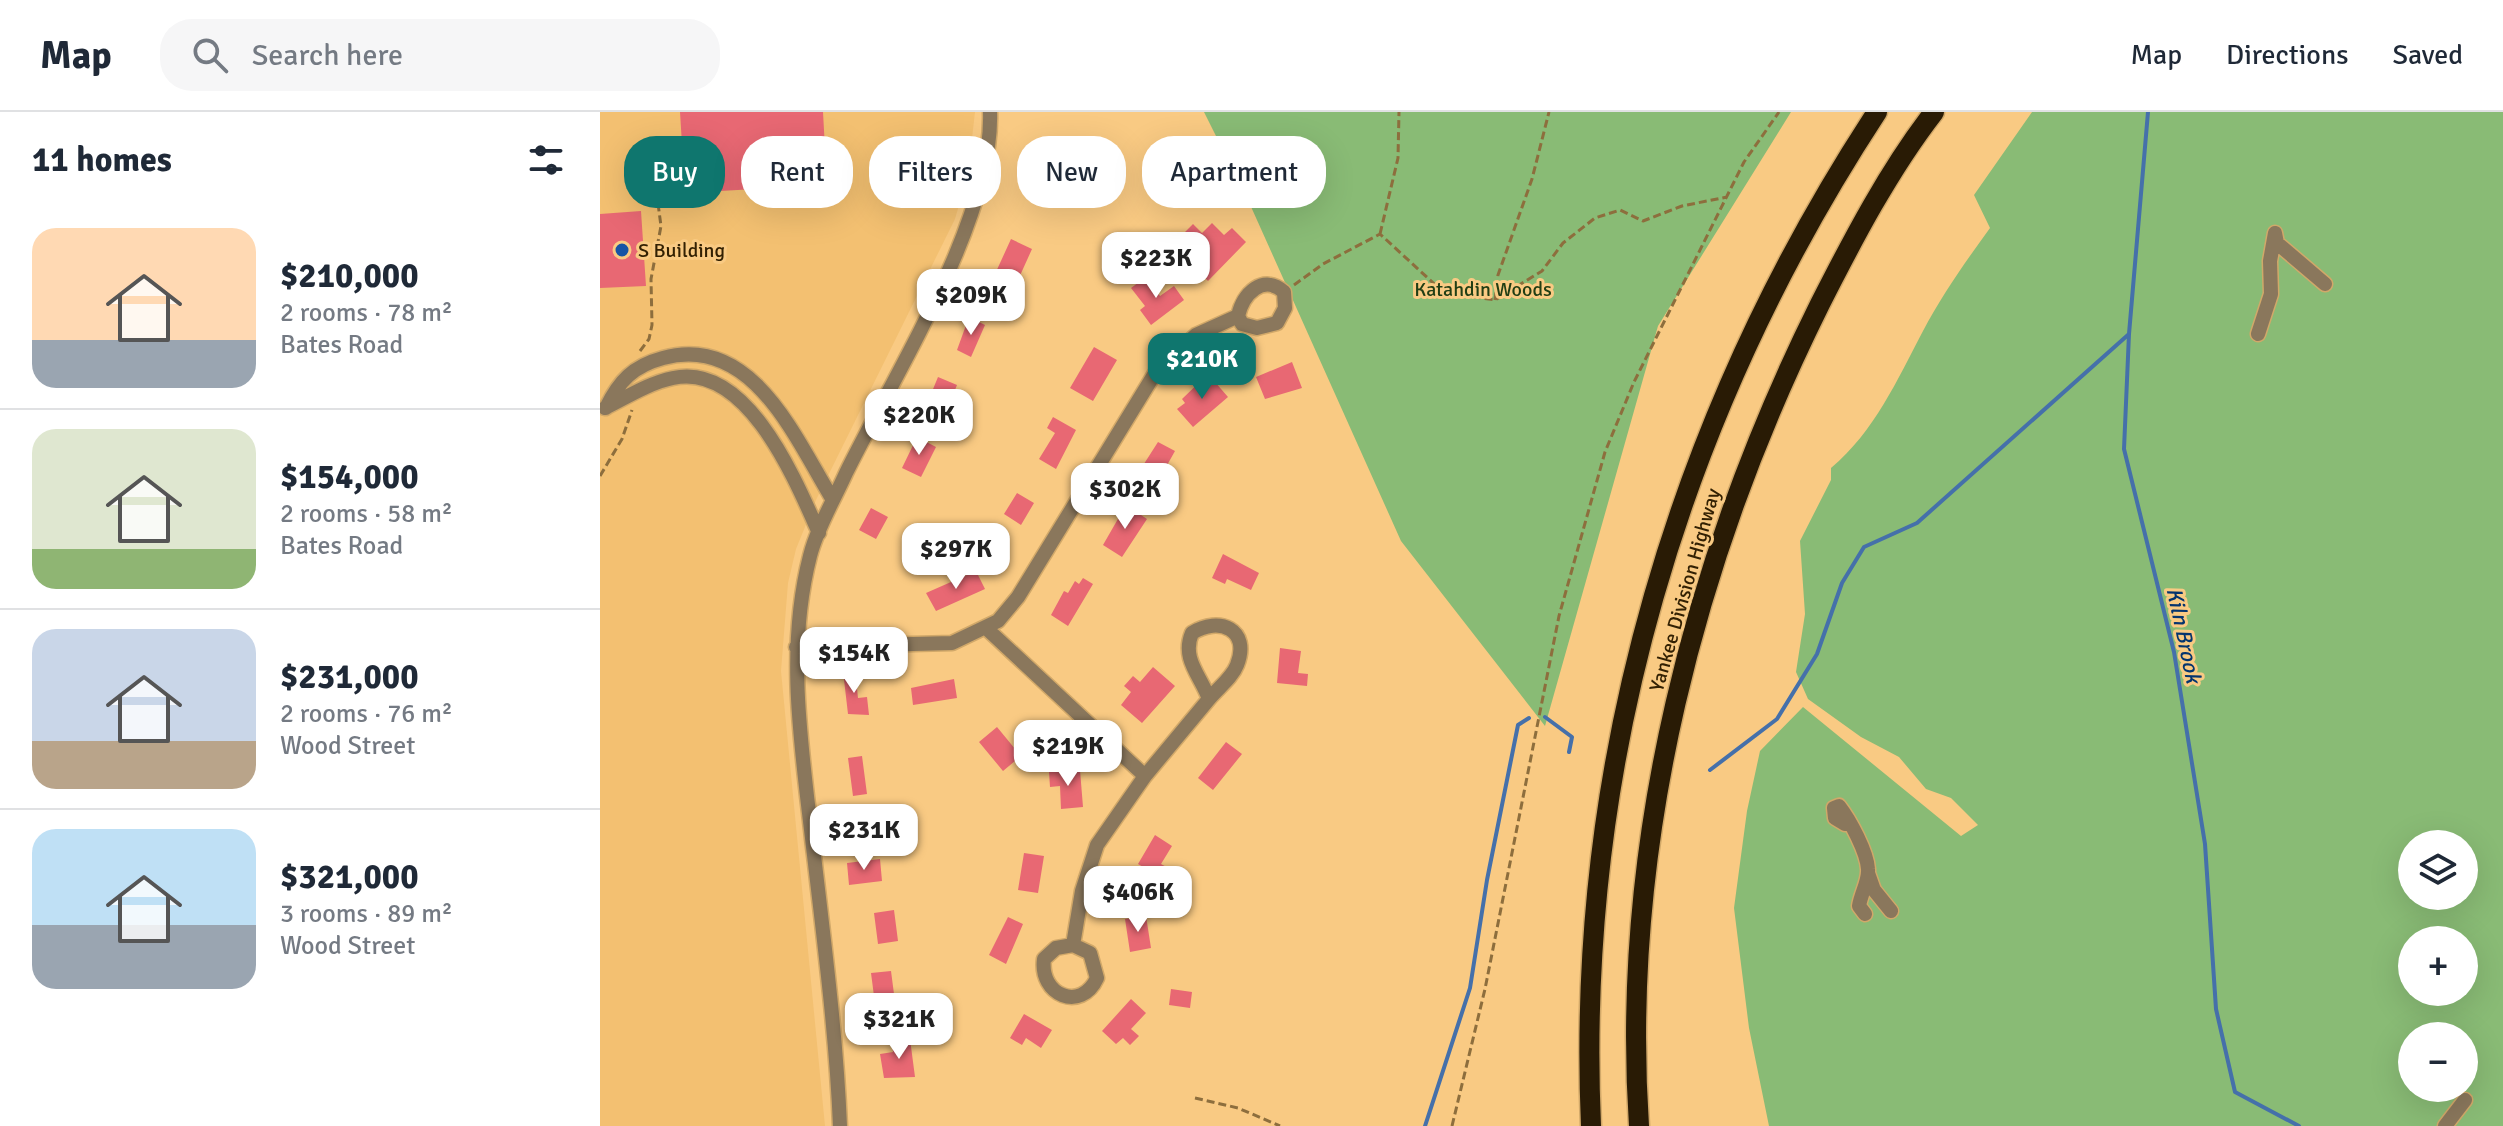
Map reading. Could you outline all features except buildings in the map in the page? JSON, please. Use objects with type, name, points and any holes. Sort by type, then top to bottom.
[{"type":"highway","name":"Yankee Division Highway","points":[[1591,1126],[1591,984],[1602,846],[1624,717],[1648,614],[1682,502],[1737,365],[1802,234],[1877,112]]},
{"type":"highway","name":"Yankee Division Highway","points":[[1639,1126],[1642,932],[1651,854],[1667,748],[1704,595],[1749,461],[1796,353],[1859,230],[1934,112]]},
{"type":"street","points":[[840,1126],[837,1059],[799,739],[796,647],[810,555],[833,500],[952,260],[985,168],[990,112]]},
{"type":"street","points":[[2258,334],[2271,294],[2275,233],[2277,243],[2325,284]]},
{"type":"street","points":[[1264,285],[1277,286],[1284,292],[1285,308],[1277,323],[1257,328],[1242,324],[1238,316],[1242,299],[1248,291],[1264,285]]},
{"type":"street","points":[[796,647],[952,643],[998,621],[1018,597],[1157,370],[1196,335],[1238,316]]},
{"type":"street","points":[[603,411],[625,375],[648,362],[702,355],[726,363],[751,378],[776,405],[833,500]]},
{"type":"street","points":[[686,356],[688,377]]},
{"type":"street","points":[[603,411],[649,386],[688,377],[701,377],[725,388],[746,406],[796,481],[819,533]]},
{"type":"street","points":[[1073,945],[1082,891],[1097,845],[1145,776],[1232,674],[1242,647],[1238,633],[1228,626],[1216,624],[1192,633],[1188,643],[1189,658],[1209,699]]},
{"type":"street","points":[[986,628],[1145,776]]},
{"type":"street","points":[[1845,824],[1835,818],[1834,808],[1839,806],[1845,813],[1866,859],[1874,890],[1891,911]]},
{"type":"street","points":[[1865,914],[1859,906],[1868,873]]},
{"type":"street","points":[[2445,1126],[2463,1102]]},
{"type":"path","points":[[1284,292],[1323,264],[1380,234],[1398,158],[1399,112]]},
{"type":"path","points":[[1495,300],[1498,275],[1532,179],[1549,112]]},
{"type":"path","points":[[1452,1126],[1485,989],[1569,574],[1605,452],[1634,382],[1744,162],[1779,112]]},
{"type":"path","points":[[1380,234],[1443,292],[1495,300],[1542,271],[1563,243],[1595,218],[1620,210],[1643,221],[1682,206],[1728,197]]},
{"type":"path","points":[[634,356],[649,339],[653,313],[651,279],[661,226],[659,208]]},
{"type":"path","points":[[600,476],[622,439],[633,406]]},
{"type":"path","points":[[1195,1098],[1238,1108],[1280,1126]]},
{"type":"shaded area","points":[[600,112],[975,112],[972,136],[869,136],[869,208],[958,208],[816,500],[796,549],[788,583],[781,671],[825,1126],[600,1126]]},
{"type":"green space","name":"Katahdin Woods","points":[[1204,112],[1791,112],[1658,326],[1545,726],[1401,541],[1252,208],[1326,208],[1326,136],[1216,136]]},
{"type":"green space","points":[[2032,112],[2503,112],[2503,1126],[1769,1126],[1749,1028],[1734,908],[1747,811],[1760,751],[1803,707],[1961,836],[1978,825],[1951,798],[1926,789],[1899,757],[1861,737],[1808,699],[1796,672],[1805,614],[1800,541],[1831,480],[1831,468],[1847,454],[1873,421],[1938,304],[1990,228],[1974,195]]},
{"type":"waterway","name":"Kiln Brook","points":[[2148,112],[2129,334],[2124,449],[2174,652],[2205,844],[2216,1009],[2235,1092],[2299,1126]]},
{"type":"waterway","points":[[1710,770],[1777,719],[1817,654],[1842,583],[1864,547],[1917,523],[2129,334]]},
{"type":"waterway","points":[[1545,717],[1572,737],[1569,752]]},
{"type":"waterway","points":[[1425,1126],[1470,988],[1487,880],[1518,725],[1529,718]]},
{"type":"place","name":"S Building","points":[[622,250]]}]
